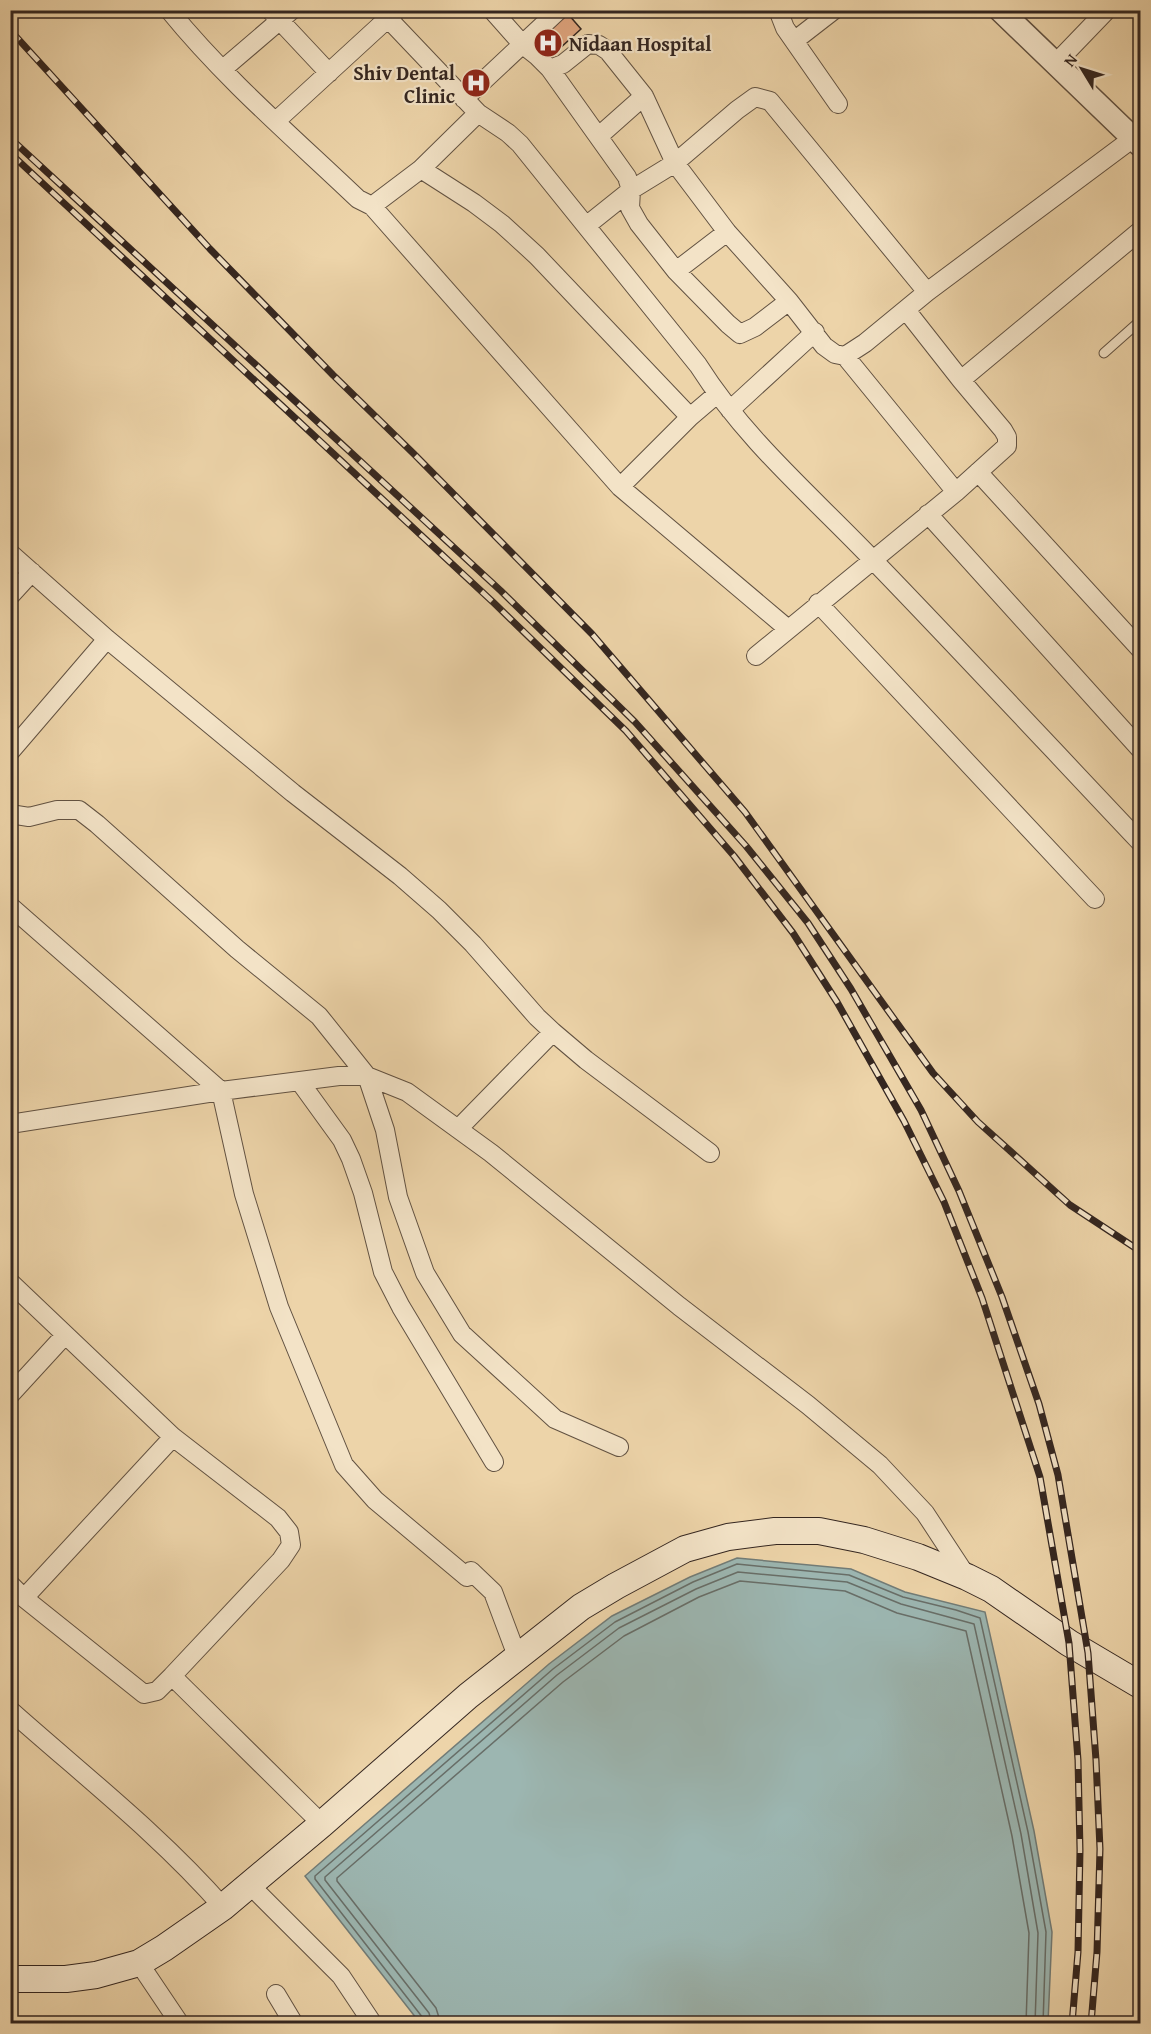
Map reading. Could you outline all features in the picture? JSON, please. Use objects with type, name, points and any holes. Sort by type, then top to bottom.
[{"type":"main road","points":[[10,1979],[66,1979],[96,1975],[139,1963],[224,1907],[468,1695],[582,1607],[686,1549],[728,1537],[775,1532],[819,1531],[864,1540],[918,1557],[967,1576],[991,1589],[1069,1643],[1140,1685]]},
{"type":"street","points":[[492,10],[523,45],[550,69],[599,136],[627,177],[632,190],[630,208],[639,224],[676,271],[728,324],[740,334],[755,327],[789,301]]},
{"type":"street","points":[[464,99],[559,10]]},
{"type":"street","points":[[778,10],[785,28],[838,104]]},
{"type":"street","points":[[794,41],[834,10]]},
{"type":"street","points":[[845,356],[865,343],[927,292],[1136,142],[1000,10]]},
{"type":"street","points":[[1056,63],[1107,10]]},
{"type":"street","points":[[176,13],[192,39],[358,199],[372,206],[620,487],[788,629]]},
{"type":"street","points":[[276,121],[329,73],[388,13],[478,113],[508,132],[520,144],[698,365],[717,394],[762,450],[873,560],[1140,842]]},
{"type":"street","points":[[223,69],[280,14],[329,73]]},
{"type":"street","points":[[550,69],[563,64],[588,44],[599,45],[608,51],[644,96],[675,164],[727,232],[789,301],[824,346],[835,354],[845,356],[956,492]]},
{"type":"street","points":[[599,136],[644,96]]},
{"type":"street","points":[[586,226],[632,190],[675,164],[755,97],[770,100],[927,292]]},
{"type":"street","points":[[372,206],[422,169],[478,113]]},
{"type":"street","points":[[422,169],[474,203],[529,248],[690,417]]},
{"type":"street","points":[[961,380],[1140,231]]},
{"type":"street","points":[[676,271],[727,232]]},
{"type":"street","points":[[756,656],[956,492],[1007,446],[1007,437],[1003,430],[906,310]]},
{"type":"street","points":[[730,410],[815,332]]},
{"type":"street","points":[[620,487],[690,417],[717,394]]},
{"type":"street","points":[[978,472],[1140,649]]},
{"type":"street","points":[[928,514],[1140,749]]},
{"type":"street","points":[[10,553],[107,639],[439,910],[553,1032],[586,1060],[710,1153]]},
{"type":"street","points":[[10,596],[32,572]]},
{"type":"street","points":[[818,603],[1095,899]]},
{"type":"street","points":[[10,752],[107,639]]},
{"type":"street","points":[[10,814],[29,818],[57,810],[79,810],[237,949],[319,1016],[367,1076],[385,1130],[398,1197],[425,1273],[462,1334],[555,1419],[619,1447]]},
{"type":"street","points":[[10,906],[221,1091],[244,1194],[276,1296],[344,1465],[375,1500],[492,1592],[517,1656]]},
{"type":"street","points":[[459,1128],[553,1032]]},
{"type":"street","points":[[10,1124],[221,1091],[339,1076],[367,1076],[407,1092],[459,1128],[880,1464],[925,1513],[967,1576]]},
{"type":"street","points":[[300,1082],[342,1140],[351,1159],[363,1193],[376,1249],[387,1281],[494,1462]]},
{"type":"street","points":[[10,1282],[173,1437],[278,1518],[289,1532],[291,1545],[281,1560],[172,1676],[157,1691],[144,1694],[24,1598],[10,1584]]},
{"type":"street","points":[[10,1395],[65,1335]]},
{"type":"street","points":[[24,1598],[173,1437]]},
{"type":"street","points":[[172,1676],[322,1824]]},
{"type":"street","points":[[10,1710],[107,1793],[191,1871],[224,1907]]},
{"type":"street","points":[[250,1885],[341,1976],[373,2024]]},
{"type":"street","points":[[139,1963],[180,2024]]},
{"type":"street","points":[[276,1994],[294,2024]]},
{"type":"lane","points":[[1104,353],[1140,321]]},
{"type":"water","points":[[737,1558],[851,1569],[905,1592],[985,1612],[1034,1831],[1052,1932],[1048,2023],[420,2023],[305,1876],[549,1664],[612,1616],[690,1577]]},
{"type":"building","points":[[568,14],[581,29],[559,49],[548,32]]},
{"type":"railway","points":[[10,30],[210,249],[592,634],[745,812],[933,1073],[978,1122],[1070,1205],[1140,1251]]},
{"type":"railway","points":[[10,138],[501,591],[635,722],[746,846],[808,923],[851,989],[921,1110],[959,1191],[1002,1297],[1039,1404],[1058,1475],[1088,1653],[1096,1760],[1100,1849],[1097,1952],[1091,2024]]},
{"type":"railway","points":[[10,153],[494,603],[626,731],[734,856],[793,933],[837,1002],[904,1121],[944,1202],[982,1298],[1040,1477],[1069,1643],[1078,1760],[1080,1850],[1078,1952],[1072,2024]]},
{"type":"place","name":"Nidaan Hospital","points":[[548,43]]},
{"type":"place","name":"Shiv Dental Clinic","points":[[476,83]]}]
